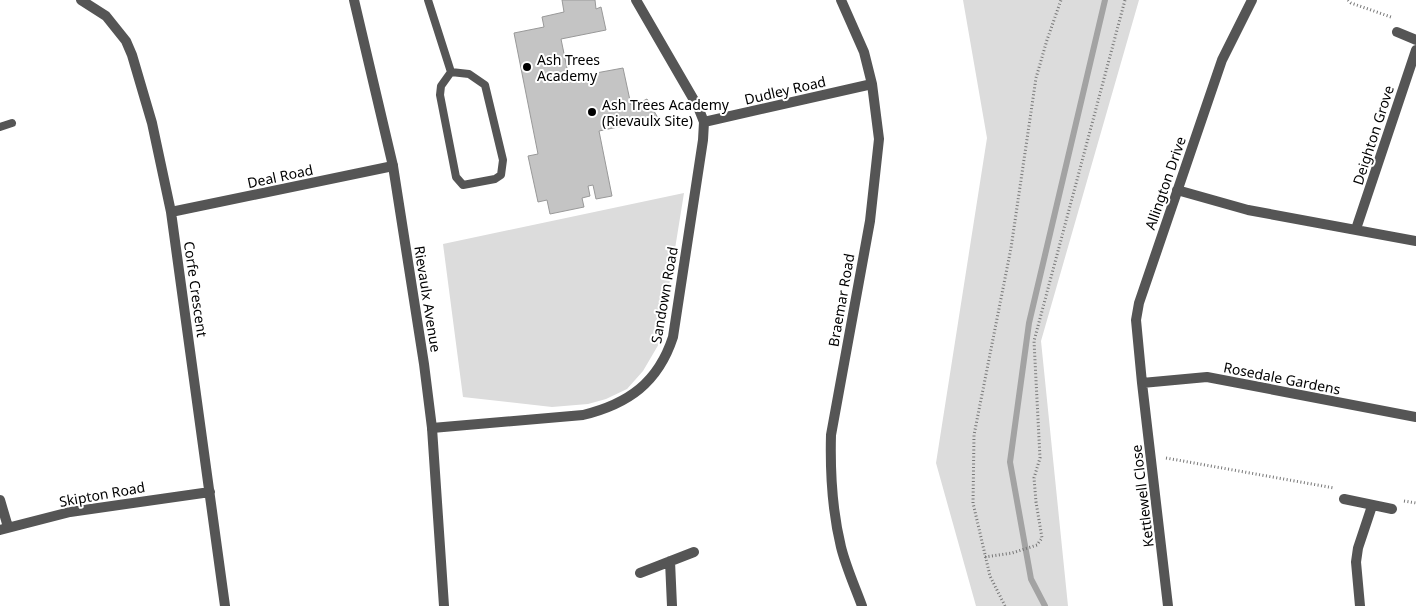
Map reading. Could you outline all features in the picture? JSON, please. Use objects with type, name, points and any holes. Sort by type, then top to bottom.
[{"type":"street","name":"Corfe Crescent","points":[[82,0],[106,16],[126,41],[152,123],[171,212],[225,606]]},
{"type":"street","name":"Rievaulx Avenue","points":[[354,0],[393,166],[424,364],[432,428],[444,606]]},
{"type":"street","name":"Sandown Road","points":[[432,428],[583,415],[603,410],[638,392],[650,380],[668,352],[673,337],[703,140],[704,122],[698,107],[636,0]]},
{"type":"street","name":"Braemar Road","points":[[841,0],[864,52],[872,84],[878,139],[870,221],[831,435],[830,463],[835,518],[842,549],[862,606]]},
{"type":"street","name":"Allington Drive","points":[[1142,383],[1136,320],[1139,303],[1222,60],[1252,0]]},
{"type":"street","points":[[1397,32],[1416,40]]},
{"type":"street","name":"Deighton Grove","points":[[1356,229],[1416,50]]},
{"type":"street","name":"Dudley Road","points":[[704,122],[872,84]]},
{"type":"street","name":"Deal Road","points":[[171,212],[393,166]]},
{"type":"street","points":[[1177,190],[1248,210],[1416,241]]},
{"type":"street","name":"Rosedale Gardens","points":[[1142,383],[1207,377],[1416,417]]},
{"type":"street","name":"Kettlewell Close","points":[[1142,383],[1168,606]]},
{"type":"street","name":"Skipton Road","points":[[4,529],[70,512],[210,492]]},
{"type":"street","points":[[1342,494],[1372,506],[1392,509]]},
{"type":"street","points":[[0,500],[4,529]]},
{"type":"street","points":[[1360,606],[1356,562],[1358,548],[1372,506]]},
{"type":"street","points":[[640,573],[694,552]]},
{"type":"street","points":[[670,561],[672,606]]},
{"type":"lane","points":[[428,0],[450,72],[441,86],[440,95],[456,177],[463,186],[495,180],[501,176],[503,160],[485,84],[469,74],[450,72]]},
{"type":"lane","points":[[0,127],[12,123]]},
{"type":"path","points":[[1005,606],[990,576],[972,503],[974,435],[1011,248],[1036,78],[1046,40],[1061,0]]},
{"type":"path","points":[[985,557],[1012,553],[1037,545],[1042,538],[1034,478],[1040,458],[1034,341],[1125,0]]},
{"type":"path","points":[[1348,0],[1351,4],[1393,18],[1397,32]]},
{"type":"path","points":[[1151,455],[1342,494]]},
{"type":"path","points":[[1398,500],[1416,503]]},
{"type":"shaded area","points":[[963,0],[1139,0],[1041,341],[1068,606],[976,606],[936,463],[987,138]]},
{"type":"shaded area","points":[[684,193],[660,342],[643,371],[627,389],[606,399],[588,404],[552,407],[463,397],[443,244]]},
{"type":"building","name":"Ash Trees Academy (Rievaulx Site)","points":[[562,0],[595,0],[596,9],[601,7],[606,30],[561,39],[569,78],[623,68],[631,105],[647,99],[658,118],[648,124],[646,121],[599,131],[612,196],[596,199],[593,185],[588,186],[590,196],[582,198],[584,207],[550,214],[547,200],[538,202],[528,156],[538,154],[514,33],[544,27],[542,17],[564,12]]},
{"type":"waterway","points":[[1045,606],[1031,579],[1010,462],[1029,323],[1105,0]]},
{"type":"place","name":"Ash Trees Academy","points":[[527,67]]},
{"type":"place","name":"Ash Trees Academy (Rievaulx Site)","points":[[592,112]]}]
